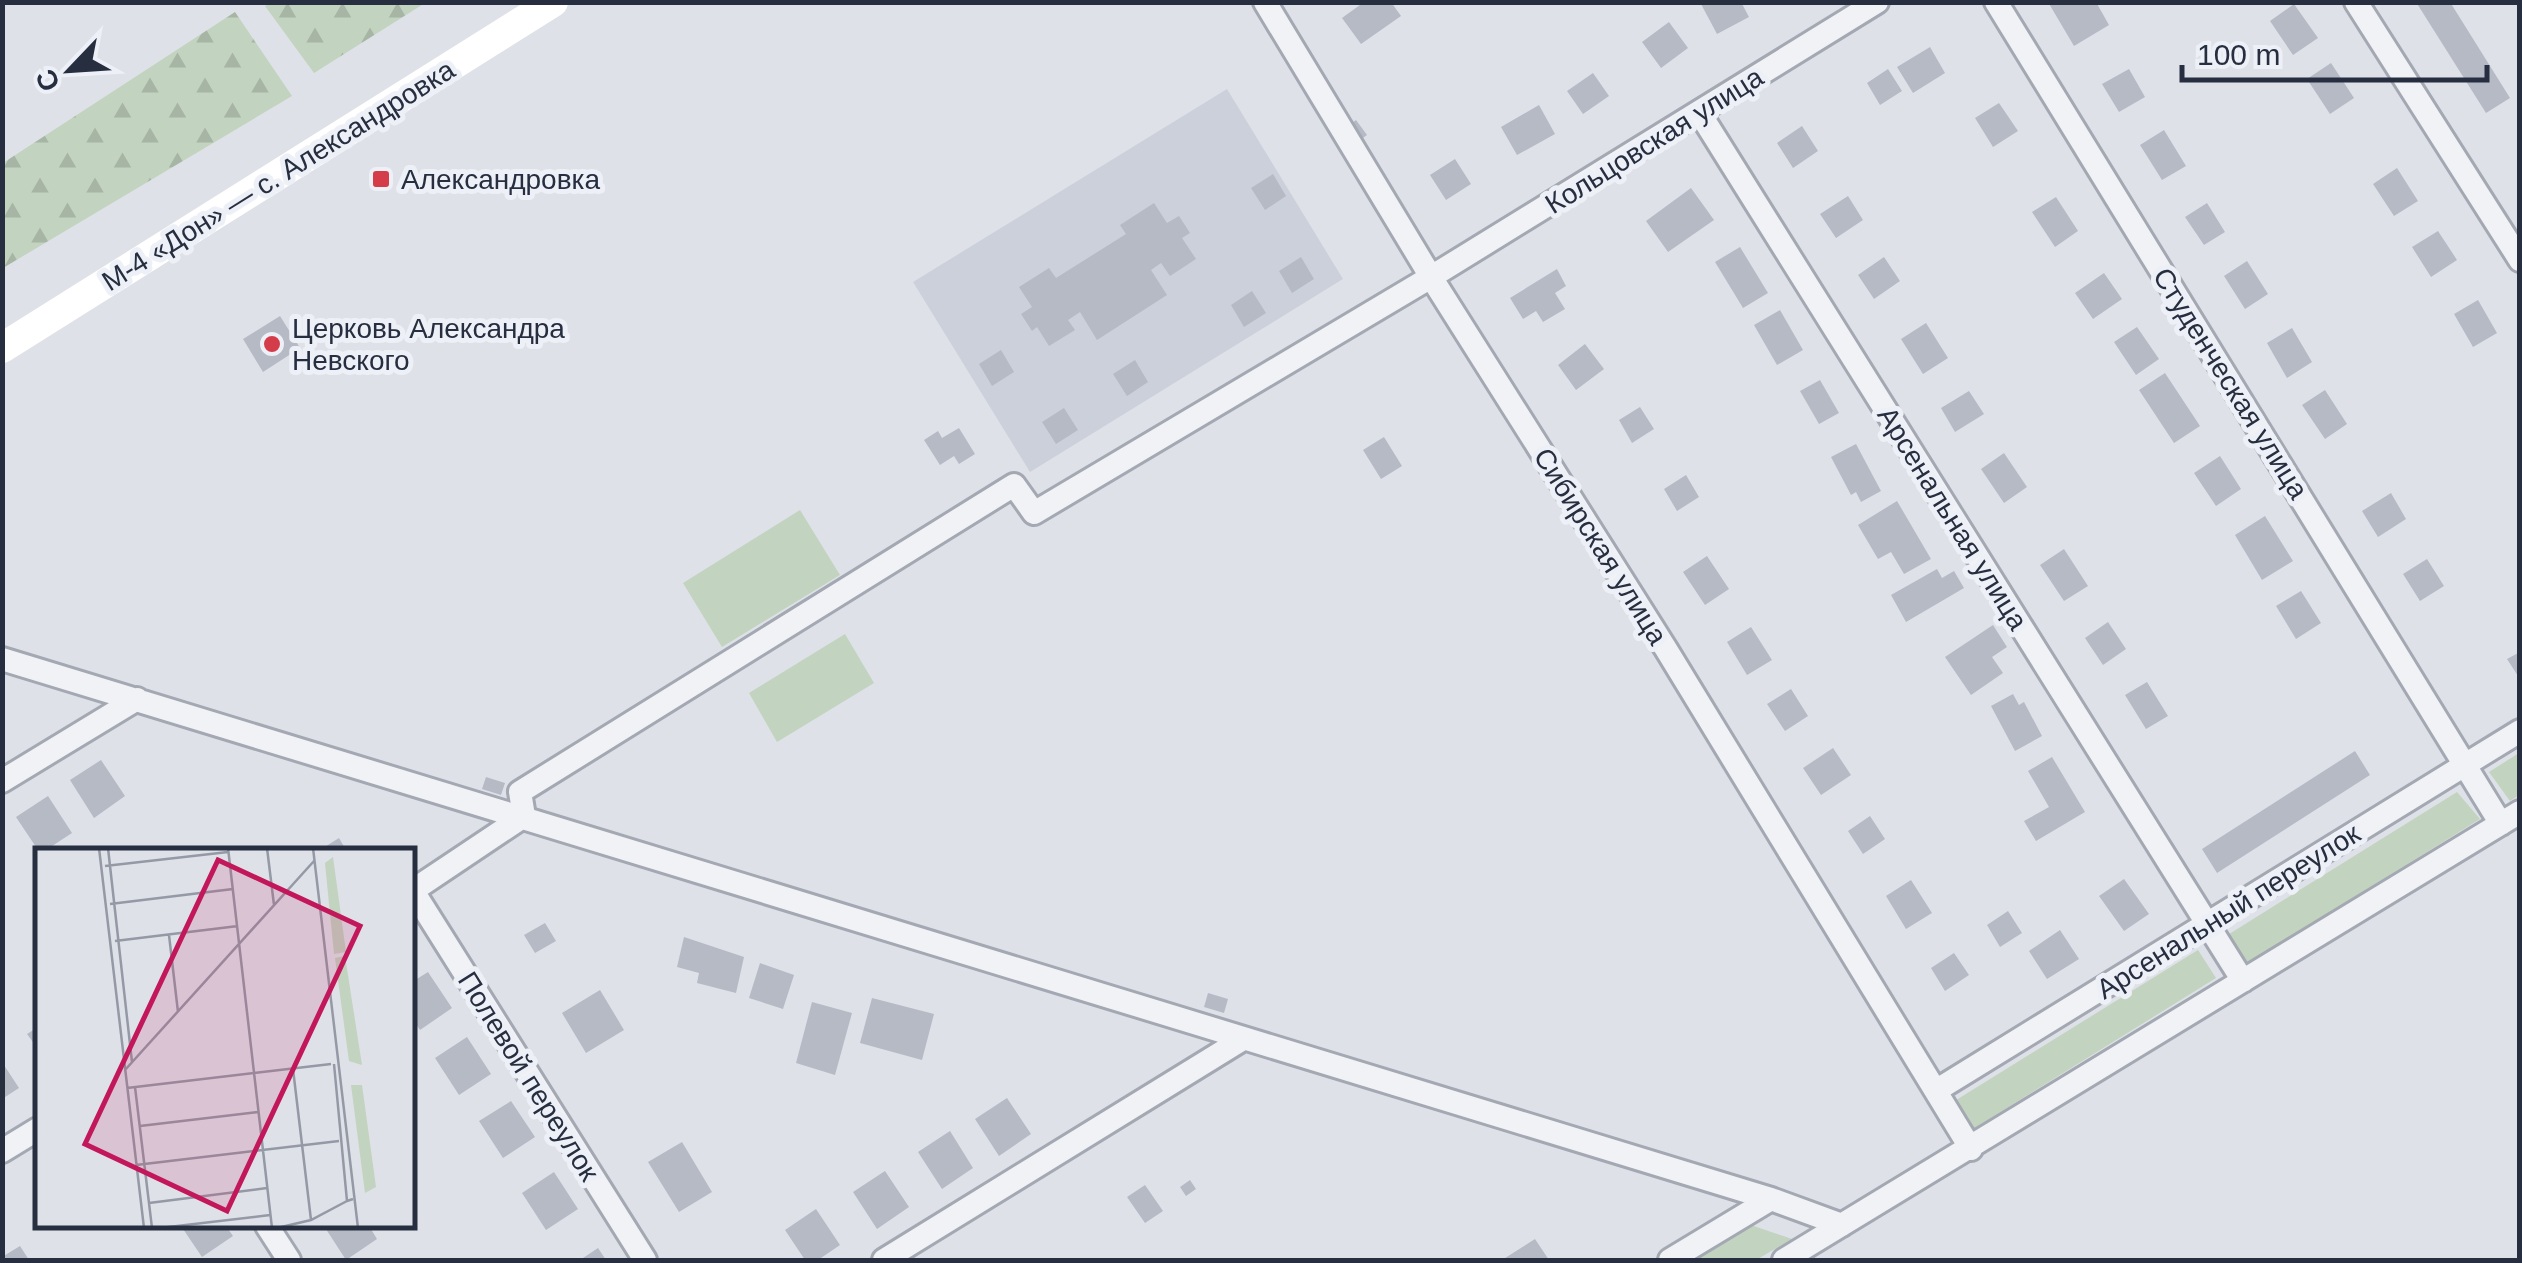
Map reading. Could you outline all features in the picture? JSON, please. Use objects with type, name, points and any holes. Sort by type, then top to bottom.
[{"type":"main road","name":"М-4 «Дон» — с. Александровка","points":[[2,348],[554,2]]},
{"type":"street","name":"Сибирская улица","points":[[1265,2],[1970,1148]]},
{"type":"street","name":"Кольцовская улица","points":[[524,816],[520,792],[1014,485],[1034,513],[1431,276],[1877,2]]},
{"type":"street","name":"Студенческая улица","points":[[1996,2],[2466,764],[2510,818]]},
{"type":"street","points":[[2356,2],[2520,260]]},
{"type":"street","name":"Арсенальная улица","points":[[1699,112],[2243,981]]},
{"type":"street","points":[[2,659],[1771,1199],[1842,1225]]},
{"type":"street","points":[[2,782],[137,699]]},
{"type":"street","name":"Арсенальный переулок","points":[[1937,1090],[2520,732]]},
{"type":"street","points":[[415,890],[524,816]]},
{"type":"street","points":[[1784,1260],[2510,818]]},
{"type":"street","name":"Полевой переулок","points":[[415,894],[645,1260]]},
{"type":"street","points":[[884,1260],[1243,1039]]},
{"type":"street","points":[[2,1151],[35,1131]]},
{"type":"street","points":[[1670,1260],[1771,1199]]},
{"type":"street","points":[[268,1228],[289,1260]]},
{"type":"shaded area","points":[[1227,89],[1343,279],[1030,472],[913,282]]},
{"type":"green space","points":[[425,3],[314,73],[265,6]]},
{"type":"green space","points":[[235,12],[292,96],[3,268],[3,163]]},
{"type":"green space","points":[[800,510],[840,575],[722,647],[683,583]]},
{"type":"green space","points":[[845,634],[874,683],[777,742],[749,693]]},
{"type":"green space","points":[[2519,753],[2519,795],[2510,801],[2489,772]]},
{"type":"green space","points":[[2457,792],[2480,819],[2246,964],[2226,936]]},
{"type":"green space","points":[[2198,950],[2216,978],[1973,1129],[1953,1102]]},
{"type":"green space","points":[[1745,1223],[1792,1239],[1756,1260],[1686,1260]]},
{"type":"building","points":[[1364,2],[1391,2],[1401,16],[1361,44],[1342,18]]},
{"type":"building","points":[[1741,2],[1749,17],[1717,34],[1701,4]]},
{"type":"building","points":[[2048,2],[2096,2],[2109,25],[2074,46]]},
{"type":"building","points":[[2416,2],[2450,2],[2510,98],[2486,113]]},
{"type":"building","points":[[2294,4],[2318,38],[2293,55],[2270,21]]},
{"type":"building","points":[[1669,22],[1688,48],[1661,68],[1642,42]]},
{"type":"building","points":[[1930,47],[1945,73],[1913,93],[1897,67]]},
{"type":"building","points":[[2331,63],[2354,98],[2330,114],[2307,79]]},
{"type":"building","points":[[1888,69],[1902,91],[1880,105],[1867,83]]},
{"type":"building","points":[[2129,69],[2145,97],[2119,112],[2102,84]]},
{"type":"building","points":[[1593,73],[1609,96],[1583,114],[1567,91]]},
{"type":"building","points":[[1999,103],[2018,131],[1993,147],[1975,118]]},
{"type":"building","points":[[1539,105],[1555,134],[1517,155],[1501,127]]},
{"type":"building","points":[[1356,120],[1367,135],[1356,143],[1345,128]]},
{"type":"building","points":[[1802,126],[1818,151],[1793,168],[1777,143]]},
{"type":"building","points":[[2164,130],[2186,166],[2162,180],[2140,145]]},
{"type":"building","points":[[1455,159],[1471,184],[1446,200],[1430,175]]},
{"type":"building","points":[[2397,168],[2418,201],[2394,216],[2373,184]]},
{"type":"building","points":[[388,169],[392,177],[375,188],[370,180]]},
{"type":"building","points":[[1273,174],[1286,196],[1265,210],[1251,188]]},
{"type":"building","points":[[1691,188],[1714,220],[1668,252],[1646,221]]},
{"type":"building","points":[[1848,196],[1863,220],[1836,238],[1820,214]]},
{"type":"building","points":[[2056,197],[2078,231],[2055,247],[2032,212]]},
{"type":"building","points":[[1154,203],[1167,223],[1179,216],[1190,233],[1182,238],[1196,259],[1170,276],[1161,263],[1151,270],[1167,295],[1097,340],[1080,312],[1068,320],[1075,330],[1049,346],[1037,327],[1032,331],[1021,314],[1032,307],[1019,287],[1049,268],[1056,278],[1126,234],[1120,225]]},
{"type":"building","points":[[2207,203],[2225,232],[2204,245],[2185,217]]},
{"type":"building","points":[[2438,231],[2457,260],[2431,277],[2412,247]]},
{"type":"building","points":[[1740,247],[1768,293],[1743,308],[1715,262]]},
{"type":"building","points":[[1301,257],[1314,279],[1292,293],[1279,271]]},
{"type":"building","points":[[1884,257],[1900,281],[1874,299],[1858,275]]},
{"type":"building","points":[[2247,261],[2268,294],[2245,309],[2224,276]]},
{"type":"building","points":[[1557,269],[1566,286],[1555,293],[1565,309],[1543,322],[1536,311],[1523,319],[1510,298]]},
{"type":"building","points":[[2104,273],[2122,299],[2093,319],[2075,293]]},
{"type":"building","points":[[1252,291],[1266,313],[1244,327],[1231,305]]},
{"type":"building","points":[[2478,300],[2497,333],[2473,347],[2454,314]]},
{"type":"building","points":[[1780,310],[1803,350],[1777,365],[1754,325]]},
{"type":"building","name":"Церковь Александра Невского","points":[[280,316],[300,348],[263,372],[243,339]]},
{"type":"building","points":[[1926,323],[1948,358],[1923,374],[1901,339]]},
{"type":"building","points":[[2137,327],[2159,359],[2136,375],[2114,342]]},
{"type":"building","points":[[2292,328],[2312,362],[2287,378],[2267,343]]},
{"type":"building","points":[[1585,344],[1604,369],[1576,390],[1558,365]]},
{"type":"building","points":[[1001,350],[1014,372],[992,386],[979,364]]},
{"type":"building","points":[[1135,360],[1148,382],[1127,396],[1113,374]]},
{"type":"building","points":[[2165,373],[2200,426],[2174,443],[2139,390]]},
{"type":"building","points":[[1820,380],[1839,413],[1819,424],[1800,391]]},
{"type":"building","points":[[2325,390],[2347,424],[2325,439],[2302,405]]},
{"type":"building","points":[[1969,391],[1984,414],[1955,432],[1941,408]]},
{"type":"building","points":[[1640,407],[1654,429],[1632,443],[1619,420]]},
{"type":"building","points":[[1064,408],[1078,430],[1056,444],[1042,422]]},
{"type":"building","points":[[959,428],[975,454],[959,464],[954,456],[940,465],[924,440],[938,431],[942,438]]},
{"type":"building","points":[[1384,437],[1402,466],[1381,479],[1363,450]]},
{"type":"building","points":[[1856,444],[1881,491],[1861,502],[1856,492],[1851,495],[1831,457]]},
{"type":"building","points":[[2004,453],[2027,487],[2004,503],[1981,469]]},
{"type":"building","points":[[2220,456],[2241,489],[2216,506],[2194,473]]},
{"type":"building","points":[[1686,475],[1699,497],[1677,511],[1664,489]]},
{"type":"building","points":[[2391,493],[2406,519],[2378,537],[2362,511]]},
{"type":"building","points":[[1897,501],[1931,559],[1904,574],[1891,552],[1878,559],[1858,525]]},
{"type":"building","points":[[2265,516],[2293,561],[2262,580],[2235,535]]},
{"type":"building","points":[[2064,549],[2088,586],[2064,601],[2040,565]]},
{"type":"building","points":[[1707,556],[1729,589],[1705,605],[1683,572]]},
{"type":"building","points":[[2427,559],[2444,586],[2420,601],[2403,574]]},
{"type":"building","points":[[1937,569],[1942,578],[1954,571],[1964,588],[1906,622],[1891,595]]},
{"type":"building","points":[[2301,591],[2321,623],[2296,639],[2276,606]]},
{"type":"building","points":[[2108,622],[2126,649],[2103,665],[2085,638]]},
{"type":"building","points":[[1993,625],[2007,647],[1992,657],[2003,673],[1971,695],[1945,657]]},
{"type":"building","points":[[1751,627],[1772,660],[1747,675],[1727,642]]},
{"type":"building","points":[[2520,652],[2520,679],[2507,659]]},
{"type":"building","points":[[2147,682],[2168,716],[2146,729],[2125,695]]},
{"type":"building","points":[[1791,689],[1808,716],[1785,731],[1767,704]]},
{"type":"building","points":[[2013,694],[2019,705],[2024,702],[2042,736],[2015,751],[1991,706]]},
{"type":"building","points":[[1833,748],[1851,775],[1821,795],[1803,768]]},
{"type":"building","points":[[2355,751],[2370,775],[2217,873],[2202,849]]},
{"type":"building","points":[[2052,757],[2085,812],[2036,841],[2024,821],[2049,807],[2028,771]]},
{"type":"building","points":[[101,760],[125,796],[94,818],[70,780]]},
{"type":"building","points":[[486,777],[505,783],[501,795],[482,789]]},
{"type":"building","points":[[48,796],[72,833],[49,848],[37,848],[16,817]]},
{"type":"building","points":[[1870,816],[1885,839],[1863,854],[1848,831]]},
{"type":"building","points":[[339,838],[345,848],[323,848]]},
{"type":"building","points":[[2124,879],[2149,914],[2124,931],[2099,896]]},
{"type":"building","points":[[1911,880],[1932,913],[1906,929],[1886,896]]},
{"type":"building","points":[[2008,911],[2022,933],[2000,947],[1987,925]]},
{"type":"building","points":[[545,923],[556,941],[535,953],[524,935]]},
{"type":"building","points":[[2060,930],[2079,959],[2047,979],[2029,951]]},
{"type":"building","points":[[684,937],[744,957],[736,993],[697,983],[699,973],[677,967]]},
{"type":"building","points":[[1954,953],[1969,975],[1945,991],[1931,968]]},
{"type":"building","points":[[760,963],[794,975],[783,1009],[749,998]]},
{"type":"building","points":[[428,972],[452,1008],[420,1030],[415,1022],[415,980]]},
{"type":"building","points":[[600,990],[624,1030],[586,1053],[562,1013]]},
{"type":"building","points":[[1208,993],[1228,999],[1224,1013],[1204,1007]]},
{"type":"building","points":[[872,998],[934,1014],[922,1060],[860,1043]]},
{"type":"building","points":[[812,1002],[852,1013],[835,1075],[796,1063]]},
{"type":"building","points":[[35,1029],[35,1045],[27,1034]]},
{"type":"building","points":[[467,1037],[491,1074],[459,1095],[435,1058]]},
{"type":"building","points":[[2,1062],[19,1088],[2,1099]]},
{"type":"building","points":[[1007,1098],[1031,1134],[999,1156],[975,1119]]},
{"type":"building","points":[[511,1101],[535,1137],[503,1158],[479,1121]]},
{"type":"building","points":[[950,1131],[973,1168],[942,1189],[918,1152]]},
{"type":"building","points":[[682,1142],[712,1192],[679,1212],[648,1162]]},
{"type":"building","points":[[885,1171],[909,1207],[877,1229],[853,1192]]},
{"type":"building","points":[[554,1172],[578,1209],[546,1230],[522,1193]]},
{"type":"building","points":[[1190,1180],[1196,1189],[1186,1196],[1180,1187]]},
{"type":"building","points":[[1145,1185],[1163,1211],[1145,1223],[1127,1197]]},
{"type":"building","points":[[816,1209],[840,1245],[818,1260],[805,1260],[785,1230]]},
{"type":"building","points":[[182,1228],[227,1228],[233,1236],[202,1257]]},
{"type":"building","points":[[325,1228],[370,1228],[377,1239],[346,1260]]},
{"type":"building","points":[[1535,1239],[1549,1260],[1502,1260]]},
{"type":"building","points":[[20,1246],[29,1260],[2,1260],[2,1257]]},
{"type":"building","points":[[598,1248],[606,1260],[580,1260]]},
{"type":"place","name":"Александровка","points":[[381,179]]},
{"type":"place","name":"Церковь Александра Невского","points":[[272,344]]}]
